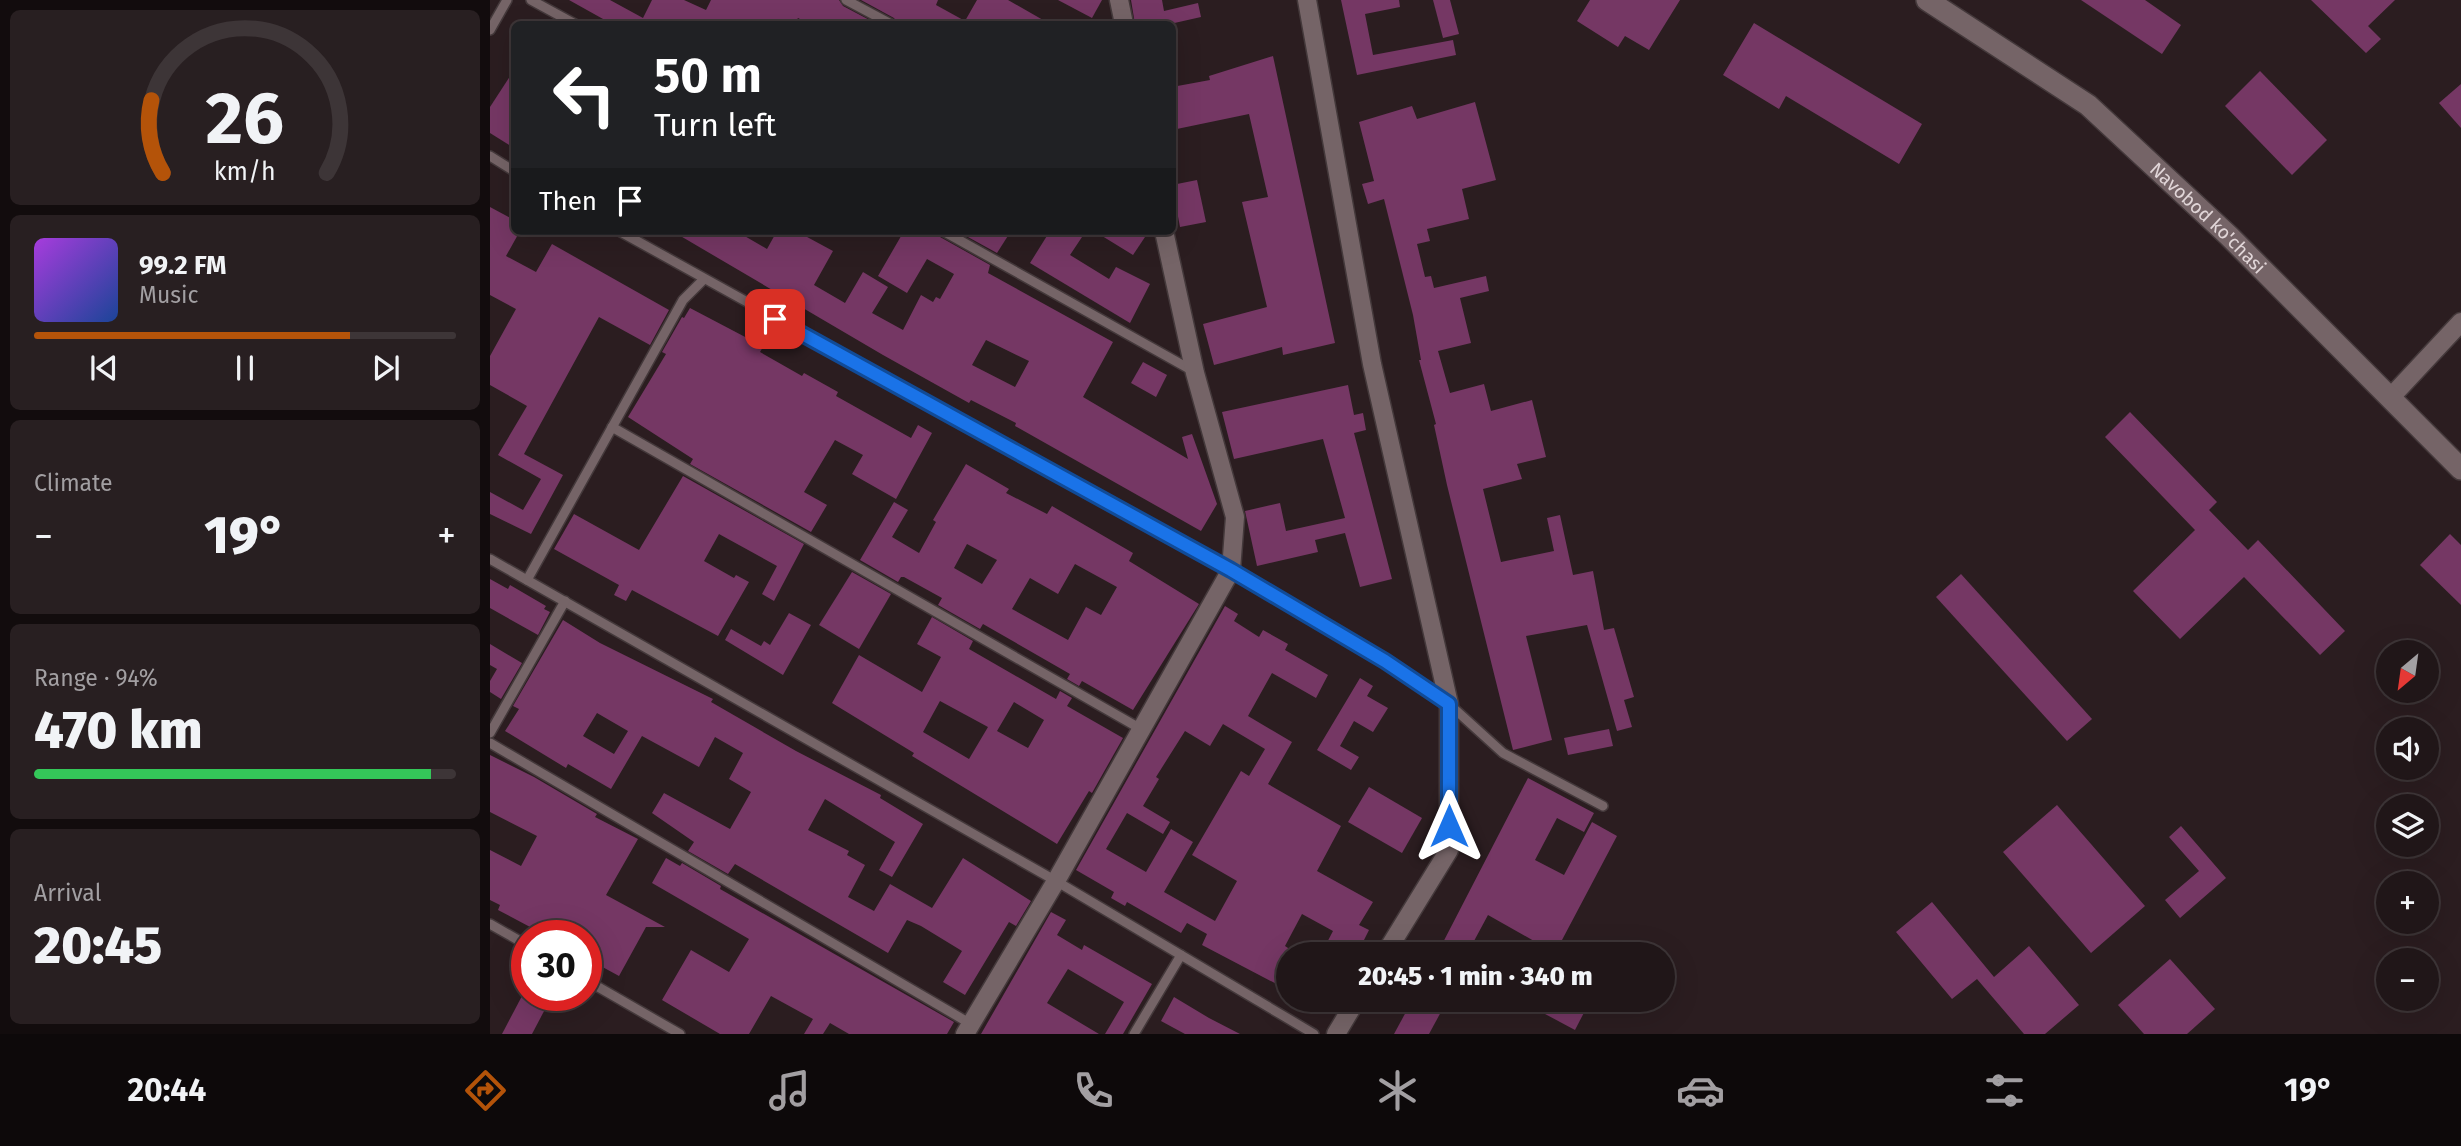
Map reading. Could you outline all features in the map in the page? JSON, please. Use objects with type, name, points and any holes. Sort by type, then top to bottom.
[{"type":"street","points":[[1119,0],[1123,21]]},
{"type":"street","points":[[1307,0],[1372,364],[1449,704],[1448,850],[1392,942]]},
{"type":"street","name":"Navobod ko'chasi","points":[[1927,0],[2088,105],[2230,236],[2461,469]]},
{"type":"street","points":[[968,1029],[1056,881],[1231,570],[1236,517],[1195,373],[1165,235]]},
{"type":"street","points":[[2391,397],[2461,321]]},
{"type":"street","points":[[1336,1034],[1349,1012]]},
{"type":"lane","points":[[490,30],[507,0]]},
{"type":"lane","points":[[531,0],[570,21]]},
{"type":"lane","points":[[846,0],[885,21]]},
{"type":"lane","points":[[490,156],[511,169]]},
{"type":"lane","points":[[626,235],[1231,570],[1385,661],[1449,704],[1503,753],[1603,806]]},
{"type":"lane","points":[[950,235],[1195,373]]},
{"type":"lane","points":[[527,580],[682,300],[703,280]]},
{"type":"lane","points":[[612,427],[1141,729]]},
{"type":"lane","points":[[490,559],[1056,881],[1314,1034]]},
{"type":"lane","points":[[490,733],[565,601]]},
{"type":"lane","points":[[490,743],[968,1029]]},
{"type":"lane","points":[[490,924],[511,936]]},
{"type":"lane","points":[[1134,1034],[1181,955]]},
{"type":"lane","points":[[602,989],[680,1034]]},
{"type":"building","points":[[569,0],[610,0],[643,18],[652,0],[684,0],[706,10],[711,0],[839,0],[843,6],[871,21],[804,21],[798,18],[796,21],[607,21]]},
{"type":"building","points":[[861,0],[938,0],[936,5],[965,21],[896,21]]},
{"type":"building","points":[[977,0],[1008,0],[1045,21],[965,21]]},
{"type":"building","points":[[1058,0],[1102,0],[1092,18]]},
{"type":"building","points":[[1131,0],[1162,0],[1164,11],[1198,3],[1201,17],[1176,23],[1134,21]]},
{"type":"building","points":[[1341,0],[1399,0],[1400,7],[1365,14],[1373,55],[1453,40],[1456,55],[1357,75]]},
{"type":"building","points":[[1433,0],[1450,0],[1459,34],[1443,38]]},
{"type":"building","points":[[1590,0],[1680,0],[1649,50],[1625,36],[1618,47],[1577,21]]},
{"type":"building","points":[[2081,0],[2145,0],[2181,25],[2162,54]]},
{"type":"building","points":[[2311,0],[2395,0],[2368,26],[2381,39],[2366,53]]},
{"type":"building","points":[[1754,23],[1922,124],[1899,164],[1786,96],[1779,109],[1723,75]]},
{"type":"building","points":[[1273,56],[1335,343],[1283,355],[1282,347],[1214,365],[1203,324],[1267,307],[1242,202],[1268,197],[1249,114],[1176,129],[1176,86],[1210,80],[1209,76]]},
{"type":"building","points":[[2260,71],[2327,140],[2292,175],[2225,106]]},
{"type":"building","points":[[511,75],[511,146],[490,133],[490,107]]},
{"type":"building","points":[[2461,84],[2461,128],[2439,103]]},
{"type":"building","points":[[1475,102],[1496,180],[1462,189],[1469,219],[1427,229],[1430,241],[1417,244],[1425,277],[1431,276],[1434,288],[1486,276],[1489,291],[1460,298],[1471,343],[1438,351],[1450,393],[1484,384],[1491,411],[1532,400],[1546,457],[1517,464],[1522,479],[1483,489],[1501,562],[1554,551],[1547,518],[1560,515],[1573,575],[1593,571],[1604,630],[1614,628],[1634,697],[1624,700],[1632,727],[1617,731],[1587,625],[1526,636],[1552,740],[1513,750],[1447,485],[1434,425],[1436,424],[1419,360],[1413,315],[1384,199],[1368,204],[1362,184],[1374,181],[1359,122],[1412,106],[1417,119]]},
{"type":"building","points":[[1197,180],[1206,222],[1180,227],[1176,184]]},
{"type":"building","points":[[490,207],[511,218],[511,235],[518,235],[506,256],[536,272],[552,244],[669,310],[650,345],[599,317],[524,454],[563,475],[531,534],[490,514],[490,492],[523,510],[541,479],[498,455],[527,406],[490,385],[490,356],[516,309],[490,295]]},
{"type":"building","points":[[679,235],[743,235],[767,249],[775,235],[803,235],[833,251],[814,285],[845,303],[863,272],[888,287],[872,313],[903,330],[921,295],[933,302],[936,297],[940,299],[954,274],[927,259],[907,293],[878,276],[902,235],[939,235],[990,265],[988,273],[1113,342],[1083,397],[1188,459],[1182,437],[1192,434],[1217,504],[1201,531],[1015,426],[1016,423],[971,400],[969,403]],"holes":[[[986,340],[1029,361],[1015,387],[972,365]]]},
{"type":"building","points":[[964,235],[1008,235],[997,253]]},
{"type":"building","points":[[1048,235],[1083,235],[1070,255],[1109,279],[1116,267],[1150,284],[1130,323],[1030,263]]},
{"type":"building","points":[[1100,235],[1146,235],[1133,255]]},
{"type":"building","points":[[690,308],[749,339],[752,334],[766,342],[760,352],[802,376],[804,373],[838,392],[836,396],[911,438],[918,425],[932,433],[896,499],[852,474],[863,455],[835,440],[804,492],[827,505],[811,532],[690,464],[693,459],[628,417],[666,354],[662,352]]},
{"type":"building","points":[[1143,362],[1167,375],[1156,397],[1131,383]]},
{"type":"building","points":[[1348,385],[1354,415],[1363,413],[1366,430],[1354,433],[1392,579],[1360,587],[1345,533],[1315,540],[1318,552],[1257,566],[1245,511],[1280,503],[1286,531],[1345,518],[1323,439],[1234,459],[1222,412]]},
{"type":"building","points":[[2130,412],[2217,502],[2209,510],[2248,550],[2258,540],[2345,631],[2320,655],[2244,577],[2180,639],[2133,591],[2195,530],[2105,437]]},
{"type":"building","points":[[966,464],[1009,489],[1006,493],[1047,514],[1052,506],[1133,553],[1129,561],[1199,604],[1133,710],[1082,681],[1079,686],[1067,679],[1070,674],[983,624],[980,629],[938,605],[942,598],[904,577],[898,582],[860,560],[894,502],[908,510],[892,537],[919,553],[936,522],[933,520]],"holes":[[[967,544],[997,560],[982,584],[954,568]],[[1075,564],[1117,587],[1101,615],[1086,607],[1068,640],[1012,609],[1030,578],[1058,594]]]},
{"type":"building","points":[[683,476],[804,544],[774,601],[762,594],[777,566],[719,534],[704,561],[734,578],[736,575],[749,582],[718,636],[632,590],[626,601],[614,595],[619,585],[554,549],[574,514],[639,550]]},
{"type":"building","points":[[2450,534],[2461,545],[2461,605],[2420,565]]},
{"type":"building","points":[[852,572],[891,594],[859,649],[819,625]]},
{"type":"building","points":[[1961,574],[2092,719],[2067,741],[1936,597]]},
{"type":"building","points":[[490,579],[508,589],[510,585],[546,606],[544,609],[550,612],[538,635],[490,608]]},
{"type":"building","points":[[1225,606],[1238,614],[1234,621],[1259,637],[1263,630],[1288,644],[1285,650],[1328,675],[1316,698],[1272,673],[1248,716],[1292,742],[1268,784],[1341,826],[1317,871],[1373,902],[1359,925],[1369,930],[1363,942],[1327,942],[1333,931],[1302,914],[1287,942],[1276,942],[1276,984],[1202,945],[1207,934],[1187,923],[1181,933],[1127,902],[1125,906],[1111,898],[1114,892],[1076,870]],"holes":[[[1223,724],[1265,749],[1249,776],[1241,771],[1192,855],[1237,881],[1215,921],[1164,892],[1193,842],[1171,829],[1146,872],[1106,849],[1127,813],[1163,834],[1170,822],[1143,806],[1159,779],[1156,777],[1185,731],[1210,746]]]},
{"type":"building","points":[[789,613],[811,625],[783,675],[725,640],[731,629],[761,646],[764,641],[770,645]]},
{"type":"building","points":[[932,617],[973,641],[969,649],[1056,699],[1060,691],[1072,698],[1067,706],[1123,738],[1092,793],[1089,791],[1057,844],[912,756],[914,753],[832,703],[859,655],[922,692],[941,657],[917,644]],"holes":[[[940,701],[988,727],[969,759],[923,732]],[[1014,702],[1044,720],[1028,748],[997,731]]]},
{"type":"building","points":[[563,620],[600,643],[713,699],[711,702],[796,751],[881,795],[880,798],[923,824],[892,877],[879,870],[895,842],[825,799],[808,830],[849,851],[847,855],[865,865],[848,897],[874,911],[890,884],[932,908],[963,858],[1031,901],[1016,926],[1009,922],[965,995],[943,982],[962,951],[921,926],[907,920],[888,953],[735,864],[728,874],[688,851],[694,842],[652,813],[664,793],[730,829],[751,792],[729,779],[743,753],[715,737],[699,767],[642,736],[611,789],[568,764],[566,768],[505,731],[519,709],[513,706]],"holes":[[[597,713],[628,731],[614,754],[583,736]]]},
{"type":"building","points":[[490,644],[522,663],[501,699],[490,692],[490,681],[497,669],[490,665]]},
{"type":"building","points":[[1360,678],[1373,686],[1367,696],[1388,708],[1373,732],[1354,721],[1340,746],[1359,757],[1351,770],[1317,750]]},
{"type":"building","points":[[1609,729],[1613,746],[1568,755],[1564,738]]},
{"type":"building","points":[[490,755],[534,777],[597,814],[595,817],[638,839],[606,895],[665,927],[646,927],[619,976],[602,967],[602,920],[517,920],[498,910],[500,905],[490,900],[490,850],[521,866],[537,836],[490,812]]},
{"type":"building","points":[[1528,778],[1594,813],[1584,832],[1557,818],[1535,860],[1564,875],[1592,822],[1617,836],[1562,940],[1566,942],[1533,942],[1488,915],[1473,942],[1443,942]]},
{"type":"building","points":[[1369,787],[1422,818],[1402,853],[1348,822]]},
{"type":"building","points":[[2057,805],[2145,906],[2091,953],[2003,852]]},
{"type":"building","points":[[2181,826],[2226,878],[2180,918],[2165,900],[2199,871],[2169,837]]},
{"type":"building","points":[[666,858],[680,866],[682,863],[721,886],[720,889],[954,1022],[947,1034],[849,1034],[830,1023],[823,1034],[804,1034],[813,1019],[771,996],[749,1034],[720,1034],[662,1000],[691,950],[729,972],[749,939],[652,883]]},
{"type":"building","points":[[1932,902],[1994,977],[2029,946],[2079,1005],[2045,1034],[2024,1034],[1977,979],[1952,999],[1896,932]]},
{"type":"building","points":[[1051,912],[1066,920],[1057,935],[1082,950],[1084,945],[1152,984],[1123,1034],[1105,1034],[1124,1002],[1068,969],[1047,1003],[1099,1034],[981,1034]]},
{"type":"building","points":[[2170,959],[2215,1009],[2187,1034],[2144,1034],[2118,1005]]},
{"type":"building","points":[[1174,997],[1240,1034],[1185,1034],[1161,1021]]},
{"type":"building","points":[[514,1011],[544,1011],[532,1034],[502,1034]]},
{"type":"building","points":[[1406,1012],[1441,1012],[1429,1034],[1394,1034]]},
{"type":"building","points":[[1541,1012],[1584,1012],[1575,1030]]},
{"type":"route","points":[[775,319],[1231,570],[1385,661],[1449,704],[1449,826]]}]
